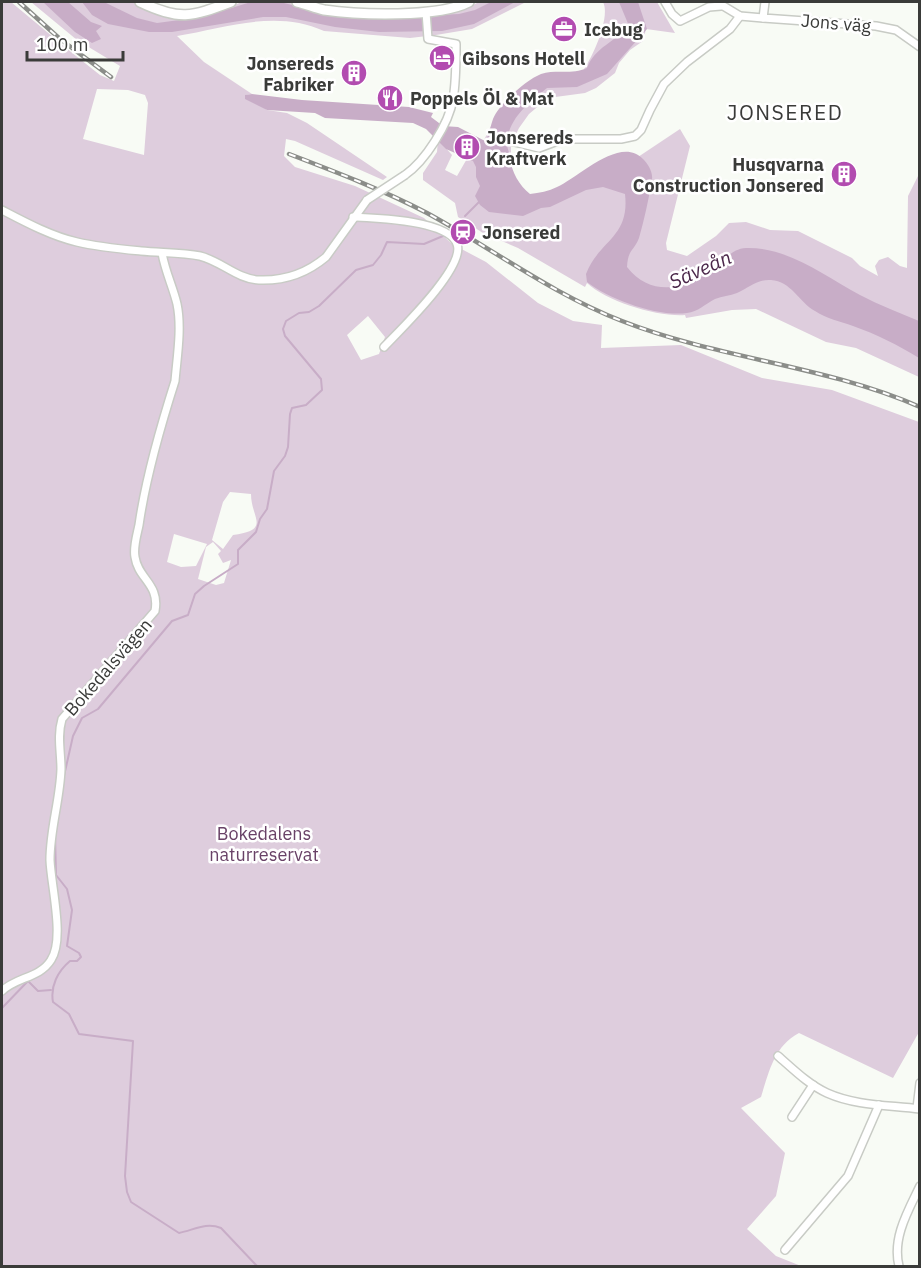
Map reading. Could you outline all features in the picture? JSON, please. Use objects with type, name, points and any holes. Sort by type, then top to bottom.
[{"type":"street","points":[[140,2],[163,12],[180,15],[205,12],[231,2]]},
{"type":"street","points":[[297,2],[339,11],[426,13],[469,2]]},
{"type":"street","points":[[510,141],[538,148],[563,139],[635,136],[641,130],[664,84],[687,62],[730,29],[740,16],[720,4],[680,21],[672,14],[665,2]]},
{"type":"street","points":[[763,18],[765,2]]},
{"type":"street","points":[[2,210],[58,236],[77,242],[197,255],[251,279],[283,278],[309,270],[326,257],[367,200],[420,163],[446,121],[453,100],[456,44],[428,39],[426,13]]},
{"type":"street","name":"Jons väg","points":[[740,16],[876,26],[896,30],[920,47]]},
{"type":"street","points":[[353,218],[397,220],[433,228],[449,235],[458,247],[455,258],[440,286],[384,347]]},
{"type":"street","name":"Bokedalsvägen","points":[[2,991],[14,982],[44,969],[56,951],[56,920],[50,862],[51,832],[61,771],[59,734],[62,719],[155,611],[157,598],[155,591],[139,567],[135,557],[135,547],[141,512],[175,381],[177,306],[162,253]]},
{"type":"street","points":[[778,1056],[813,1085],[846,1101],[918,1108],[920,1083]]},
{"type":"street","points":[[792,1118],[813,1085]]},
{"type":"street","points":[[785,1250],[848,1176],[879,1105]]},
{"type":"street","points":[[899,1266],[898,1247],[901,1227],[920,1186]]},
{"type":"green space","name":"Bokedalens naturreservat","points":[[2,2],[11,2],[100,75],[114,81],[120,66],[77,40],[31,2],[136,2],[166,18],[178,20],[211,14],[242,2],[287,2],[325,14],[437,17],[461,11],[479,2],[526,2],[472,29],[410,38],[324,31],[288,21],[250,22],[177,36],[204,62],[252,94],[246,95],[267,110],[287,113],[307,123],[387,177],[383,180],[286,139],[284,156],[295,167],[355,186],[424,218],[452,244],[486,262],[538,303],[573,321],[602,325],[601,348],[681,345],[762,378],[832,390],[919,422],[919,1032],[893,1078],[799,1033],[778,1052],[761,1097],[741,1108],[785,1153],[776,1196],[747,1229],[776,1256],[801,1266],[2,1266]],"holes":[[[97,89],[128,90],[145,95],[148,103],[144,155],[83,139]],[[368,316],[385,337],[379,354],[361,360],[347,335]],[[230,492],[251,494],[257,522],[252,530],[233,535],[223,549],[212,540],[223,502]],[[174,534],[207,544],[196,566],[181,567],[167,562]],[[213,542],[221,551],[218,554],[223,563],[231,560],[224,583],[216,585],[198,579],[206,547]]]},
{"type":"green space","points":[[603,2],[657,2],[675,33],[646,29],[643,41],[630,50],[619,63],[615,73],[596,88],[585,93],[548,98],[529,114],[511,144],[511,169],[517,189],[536,200],[638,157],[680,129],[690,146],[666,243],[667,250],[687,256],[716,236],[729,223],[746,222],[770,230],[798,231],[852,258],[860,266],[878,276],[875,266],[879,260],[888,257],[907,268],[908,196],[919,174],[919,377],[856,348],[826,342],[756,309],[732,310],[686,318],[685,315],[661,314],[620,302],[587,283],[585,287],[518,248],[483,233],[458,217],[455,203],[423,180],[423,173],[437,152],[438,139],[452,155],[445,170],[457,176],[468,157],[474,160],[491,126],[508,101],[582,72],[591,58],[603,27],[605,9]]},
{"type":"shaded area","points":[[43,2],[68,2],[91,22],[102,26],[96,31],[101,39],[92,43],[75,32]]},
{"type":"shaded area","points":[[82,2],[104,2],[137,18],[157,23],[202,17],[251,2],[280,2],[320,12],[419,16],[459,14],[475,10],[491,2],[515,2],[474,24],[442,31],[379,32],[335,27],[286,17],[263,17],[172,32],[149,32],[108,24],[92,15]]},
{"type":"shaded area","points":[[619,2],[638,2],[647,29],[607,74],[577,87],[547,88],[533,99],[511,126],[507,146],[512,169],[523,187],[530,194],[547,191],[611,155],[623,152],[634,153],[647,163],[652,176],[639,238],[630,253],[627,267],[636,277],[657,286],[680,286],[702,277],[731,253],[740,249],[777,252],[806,264],[867,299],[919,321],[919,358],[878,336],[820,314],[778,281],[757,282],[737,293],[715,299],[687,313],[675,314],[649,310],[621,301],[587,282],[586,274],[598,253],[612,238],[623,220],[625,194],[603,187],[586,190],[550,207],[541,208],[523,216],[489,212],[480,205],[475,196],[480,186],[473,161],[446,149],[426,129],[413,123],[325,118],[315,113],[267,110],[245,99],[245,95],[252,94],[302,100],[409,107],[433,113],[431,117],[443,126],[458,127],[485,141],[496,113],[521,87],[541,74],[587,68],[600,50],[624,32],[629,26]]},
{"type":"waterway","points":[[465,216],[480,201]]},
{"type":"waterway","points":[[64,776],[73,736],[82,718],[98,709],[172,621],[188,615],[195,594],[238,564],[238,550],[256,532],[260,519],[267,509],[274,471],[285,456],[288,447],[292,408],[306,405],[322,390],[321,379],[285,336],[283,329],[286,321],[299,313],[309,312],[319,306],[356,270],[373,265],[387,242],[424,244],[443,236]]},
{"type":"waterway","points":[[58,818],[55,836],[56,875],[67,889],[72,910],[67,946],[79,953],[81,957],[77,961],[70,961],[62,969],[54,985],[53,1002],[69,1014],[79,1034],[133,1041],[125,1176],[131,1202],[179,1233],[205,1226],[221,1228],[257,1266],[260,1266]]},
{"type":"waterway","points":[[2,1008],[28,981],[38,991],[51,990]]},
{"type":"railway","points":[[19,2],[60,39],[111,77]]},
{"type":"railway","points":[[289,154],[427,213],[571,298],[622,321],[696,345],[847,381],[920,407]]},
{"type":"place","name":"Icebug","points":[[564,29]]},
{"type":"place","name":"Gibsons Hotell","points":[[442,58]]},
{"type":"place","name":"Jonsereds Fabriker","points":[[354,73]]},
{"type":"place","name":"Poppels Öl & Mat","points":[[390,98]]},
{"type":"place","name":"Jonsereds Kraftverk","points":[[467,147]]},
{"type":"place","name":"Husqvarna Construction Jonsered","points":[[844,174]]},
{"type":"place","name":"Jonsered","points":[[463,232]]},
{"type":"district","name":"JONSERED","points":[[785,112]]},
{"type":"water label","name":"Säveån","points":[[700,269]]}]
